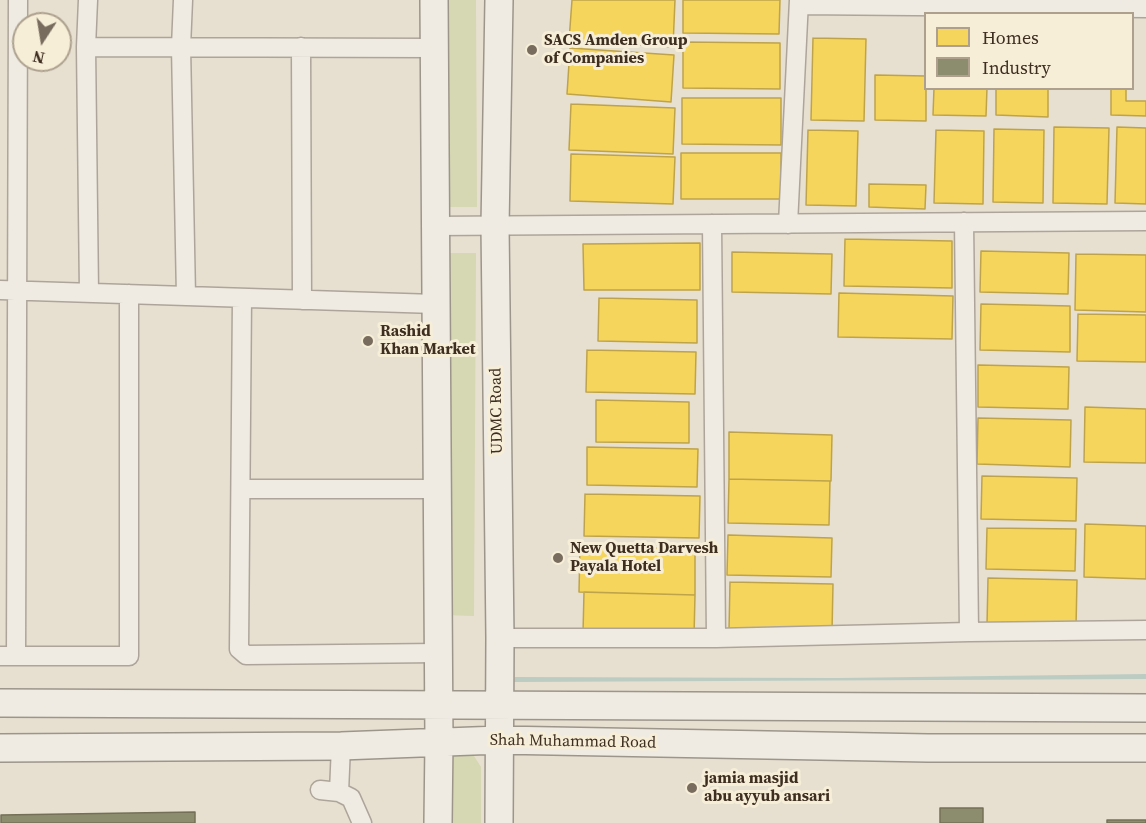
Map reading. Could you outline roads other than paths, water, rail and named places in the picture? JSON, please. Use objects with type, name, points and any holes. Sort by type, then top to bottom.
[{"type":"main road","points":[[434,0],[438,823]]},
{"type":"main road","name":"UDMC Road","points":[[499,0],[495,226],[500,638],[499,823]]},
{"type":"main road","points":[[0,703],[1146,708]]},
{"type":"main road","points":[[352,746],[373,735],[375,720],[371,713],[360,704]]},
{"type":"main road","points":[[532,706],[523,713],[520,724],[525,736],[536,742]]},
{"type":"main road","name":"Shah Muhammad Road","points":[[0,748],[352,746],[499,740],[928,748],[1146,748]]},
{"type":"street","points":[[18,0],[8,291],[8,656],[129,656],[129,294]]},
{"type":"street","points":[[88,0],[86,47],[89,293]]},
{"type":"street","points":[[183,0],[181,47],[186,296]]},
{"type":"street","points":[[789,224],[799,2],[1146,8]]},
{"type":"street","points":[[86,47],[433,48]]},
{"type":"street","points":[[301,47],[302,300]]},
{"type":"street","points":[[435,226],[1146,221]]},
{"type":"street","points":[[964,222],[969,632]]},
{"type":"street","points":[[712,224],[716,638]]},
{"type":"street","points":[[8,291],[435,304]]},
{"type":"street","points":[[242,298],[239,649],[243,654],[438,653]]},
{"type":"street","points":[[240,489],[437,489]]},
{"type":"street","points":[[500,638],[716,638],[1146,630]]},
{"type":"street","points":[[339,792],[352,746]]},
{"type":"street","points":[[320,790],[339,792],[351,798],[357,807],[362,823]]},
{"type":"place","name":"SACS Amden Group of Companies","points":[[532,50]]},
{"type":"place","name":"Rashid Khan Market","points":[[368,341]]},
{"type":"place","name":"New Quetta Darvesh Payala Hotel","points":[[558,558]]},
{"type":"place","name":"jamia masjid abu ayyub ansari","points":[[692,788]]}]
